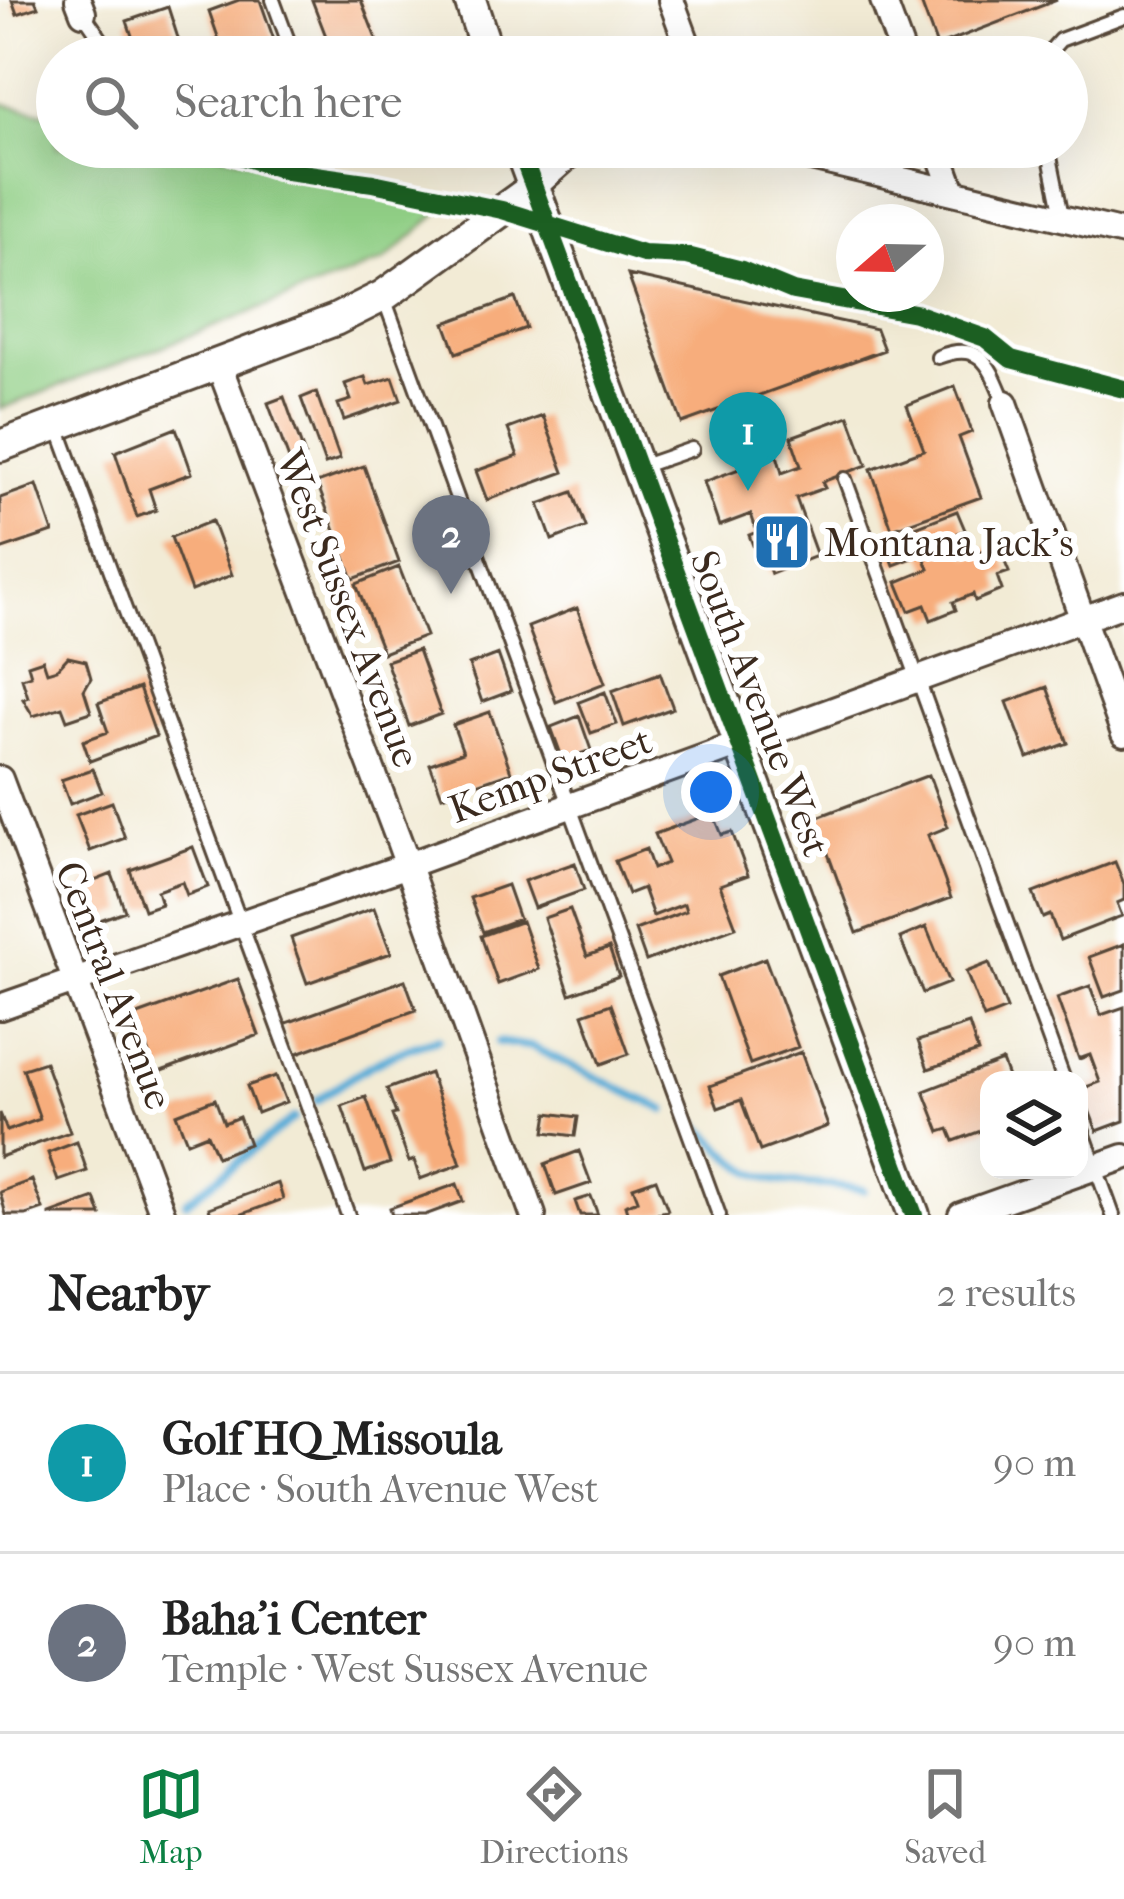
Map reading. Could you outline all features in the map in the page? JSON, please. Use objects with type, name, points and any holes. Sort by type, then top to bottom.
[{"type":"street","points":[[470,0],[482,36]]},
{"type":"street","points":[[671,0],[684,36]]},
{"type":"street","points":[[883,0],[896,36]]},
{"type":"street","name":"South Avenue West","points":[[526,168],[914,1215]]},
{"type":"street","points":[[0,446],[219,365],[383,296],[555,168]]},
{"type":"street","points":[[855,168],[1124,233]]},
{"type":"street","points":[[945,168],[953,191]]},
{"type":"street","name":"West Sussex Avenue","points":[[219,365],[408,865],[533,1215]]},
{"type":"street","points":[[1005,403],[1124,734]]},
{"type":"street","name":"Kemp Street","points":[[0,1007],[408,865],[1124,604]]},
{"type":"street","name":"Central Avenue","points":[[0,779],[164,1215]]},
{"type":"street","points":[[962,1215],[1124,1157]]},
{"type":"lane","points":[[273,0],[286,36]]},
{"type":"lane","points":[[80,7],[99,36]]},
{"type":"lane","points":[[1071,36],[1124,16]]},
{"type":"lane","points":[[1052,168],[1062,218]]},
{"type":"lane","points":[[383,296],[719,1215]]},
{"type":"lane","points":[[938,357],[954,351],[973,352],[989,366],[1005,403]]},
{"type":"lane","points":[[57,426],[348,1215]]},
{"type":"lane","points":[[637,468],[692,449]]},
{"type":"lane","points":[[845,479],[1061,1071]]},
{"type":"lane","points":[[1088,1147],[1113,1215]]},
{"type":"green space","points":[[0,103],[36,111],[36,168],[285,168],[447,205],[384,261],[0,409]]},
{"type":"building","points":[[12,0],[35,0],[38,7],[17,14]]},
{"type":"building","points":[[239,0],[260,0],[273,36],[218,36],[209,11]]},
{"type":"building","points":[[312,0],[361,0],[375,36],[326,36]]},
{"type":"building","points":[[920,0],[1057,0],[963,36],[933,36]]},
{"type":"building","points":[[168,7],[178,36],[132,36],[127,21]]},
{"type":"building","points":[[628,275],[876,329],[884,350],[682,423]]},
{"type":"building","points":[[515,298],[526,328],[456,353],[445,323]]},
{"type":"building","points":[[365,377],[368,385],[393,377],[401,400],[344,420],[338,404],[351,400],[345,384]]},
{"type":"building","points":[[955,386],[972,432],[959,437],[981,497],[892,529],[871,469],[924,450],[907,405]]},
{"type":"building","points":[[316,392],[340,459],[325,464],[301,398]]},
{"type":"building","points":[[284,397],[305,456],[290,462],[268,403]]},
{"type":"building","points":[[543,416],[564,472],[487,500],[476,471],[518,456],[508,429]]},
{"type":"building","points":[[849,416],[867,465],[796,498],[817,556],[771,574],[763,551],[756,553],[749,535],[757,532],[751,514],[719,526],[704,482],[777,455],[782,473],[801,466],[791,437]]},
{"type":"building","points":[[176,428],[192,473],[149,489],[156,510],[137,517],[115,452]]},
{"type":"building","points":[[364,466],[399,562],[353,579],[317,483]]},
{"type":"building","points":[[37,485],[53,532],[0,550],[0,498]]},
{"type":"building","points":[[573,492],[586,527],[552,540],[539,504]]},
{"type":"building","points":[[957,511],[965,530],[958,533],[968,556],[998,545],[1009,572],[997,576],[1002,590],[975,601],[973,594],[953,602],[956,610],[931,620],[925,605],[909,611],[897,582],[929,569],[923,554],[894,565],[884,539]]},
{"type":"building","points":[[212,521],[232,575],[191,591],[171,537]]},
{"type":"building","points":[[399,567],[426,636],[383,653],[356,584]]},
{"type":"building","points":[[577,608],[605,683],[556,702],[528,627]]},
{"type":"building","points":[[418,650],[441,714],[409,726],[386,661]]},
{"type":"building","points":[[498,654],[511,691],[482,702],[469,665]]},
{"type":"building","points":[[68,657],[86,661],[91,678],[84,690],[91,712],[67,720],[62,707],[33,716],[23,699],[28,697],[22,678],[31,675],[28,665],[43,660],[47,672]]},
{"type":"building","points":[[660,673],[673,708],[624,726],[612,691]]},
{"type":"building","points":[[1047,687],[1068,743],[1028,758],[1007,702]]},
{"type":"building","points":[[139,688],[156,736],[90,761],[83,741],[108,732],[98,703]]},
{"type":"building","points":[[605,692],[617,724],[591,733],[579,702]]},
{"type":"building","points":[[490,712],[511,772],[442,796],[430,764],[463,752],[453,725]]},
{"type":"building","points":[[579,716],[591,750],[563,760],[551,727]]},
{"type":"building","points":[[93,769],[102,792],[70,804],[61,780]]},
{"type":"building","points":[[929,775],[948,827],[928,835],[951,898],[857,933],[815,818]]},
{"type":"building","points":[[112,802],[125,838],[90,851],[76,815]]},
{"type":"building","points":[[713,813],[722,835],[732,832],[748,875],[720,885],[736,927],[646,961],[635,930],[686,911],[684,904],[653,916],[643,888],[628,894],[615,861],[646,849],[653,869],[667,863],[655,834]]},
{"type":"building","points":[[193,847],[208,887],[187,895],[182,882],[157,891],[161,904],[144,910],[130,870]]},
{"type":"building","points":[[1115,862],[1124,884],[1124,900],[1117,903],[1122,916],[1060,940],[1050,915],[1043,918],[1033,893]]},
{"type":"building","points":[[575,863],[584,890],[534,908],[524,881]]},
{"type":"building","points":[[112,874],[125,911],[97,921],[84,885]]},
{"type":"building","points":[[507,885],[519,919],[483,932],[470,898]]},
{"type":"building","points":[[374,908],[391,953],[307,983],[291,938]]},
{"type":"building","points":[[570,909],[587,956],[609,948],[619,976],[570,994],[544,918]]},
{"type":"building","points":[[522,921],[539,969],[498,984],[481,936]]},
{"type":"building","points":[[926,927],[949,983],[923,993],[900,938]]},
{"type":"building","points":[[1124,944],[1124,990],[1104,997],[1089,957]]},
{"type":"building","points":[[765,958],[798,1047],[750,1064],[718,976]]},
{"type":"building","points":[[989,963],[1007,1009],[984,1018],[966,972]]},
{"type":"building","points":[[238,979],[259,1035],[156,1073],[135,1016]]},
{"type":"building","points":[[405,980],[416,1010],[295,1054],[284,1024]]},
{"type":"building","points":[[1090,986],[1101,1015],[1124,1007],[1124,1121],[1097,1131],[1088,1107],[1088,1086],[1100,1082],[1090,1055],[1079,1059],[1057,998]]},
{"type":"building","points":[[611,1004],[629,1054],[601,1064],[583,1014]]},
{"type":"building","points":[[969,1024],[978,1052],[928,1069],[918,1041]]},
{"type":"building","points":[[801,1052],[828,1126],[760,1151],[741,1100],[718,1108],[710,1086]]},
{"type":"building","points":[[1002,1061],[1006,1071],[980,1071],[980,1131],[954,1141],[949,1129],[940,1132],[924,1091]]},
{"type":"building","points":[[45,1062],[70,1132],[0,1157],[0,1113],[7,1131],[40,1119],[23,1069]]},
{"type":"building","points":[[430,1073],[461,1164],[420,1179],[414,1160],[409,1162],[387,1089]]},
{"type":"building","points":[[276,1076],[286,1102],[257,1113],[247,1086]]},
{"type":"building","points":[[366,1097],[390,1163],[365,1172],[342,1106]]},
{"type":"building","points":[[215,1099],[224,1123],[239,1117],[249,1144],[217,1157],[207,1134],[187,1142],[176,1114]]},
{"type":"building","points":[[548,1113],[578,1117],[575,1136],[545,1132]]},
{"type":"building","points":[[77,1142],[87,1171],[58,1181],[48,1153]]},
{"type":"building","points":[[579,1151],[591,1183],[556,1195],[545,1164]]},
{"type":"building","points":[[656,1179],[668,1210],[628,1215],[625,1205],[638,1200],[633,1187]]},
{"type":"building","points":[[32,1180],[43,1209],[6,1215],[0,1192]]},
{"type":"building","points":[[278,1183],[283,1199],[240,1215],[211,1215],[209,1208]]},
{"type":"building","points":[[457,1184],[463,1201],[425,1215],[392,1215],[390,1208]]},
{"type":"building","points":[[591,1196],[598,1215],[580,1215],[575,1201]]},
{"type":"building","points":[[95,1198],[101,1215],[50,1215],[50,1214]]},
{"type":"waterway","points":[[316,1101],[374,1064],[438,1039]]},
{"type":"waterway","points":[[498,1042],[532,1047],[665,1110]]},
{"type":"waterway","points":[[186,1202],[294,1118]]},
{"type":"waterway","points":[[695,1123],[759,1175],[864,1190]]},
{"type":"cycle path","points":[[278,168],[502,210],[643,254],[687,256],[742,270],[793,291],[915,313],[985,338],[1011,359],[1124,389]]},
{"type":"cycle path","points":[[527,168],[914,1215]]},
{"type":"place","name":"Golf HQ Missoula","points":[[748,491]]},
{"type":"place","name":"Montana Jack's","points":[[782,542]]},
{"type":"place","name":"Baha'i Center","points":[[451,594]]}]
